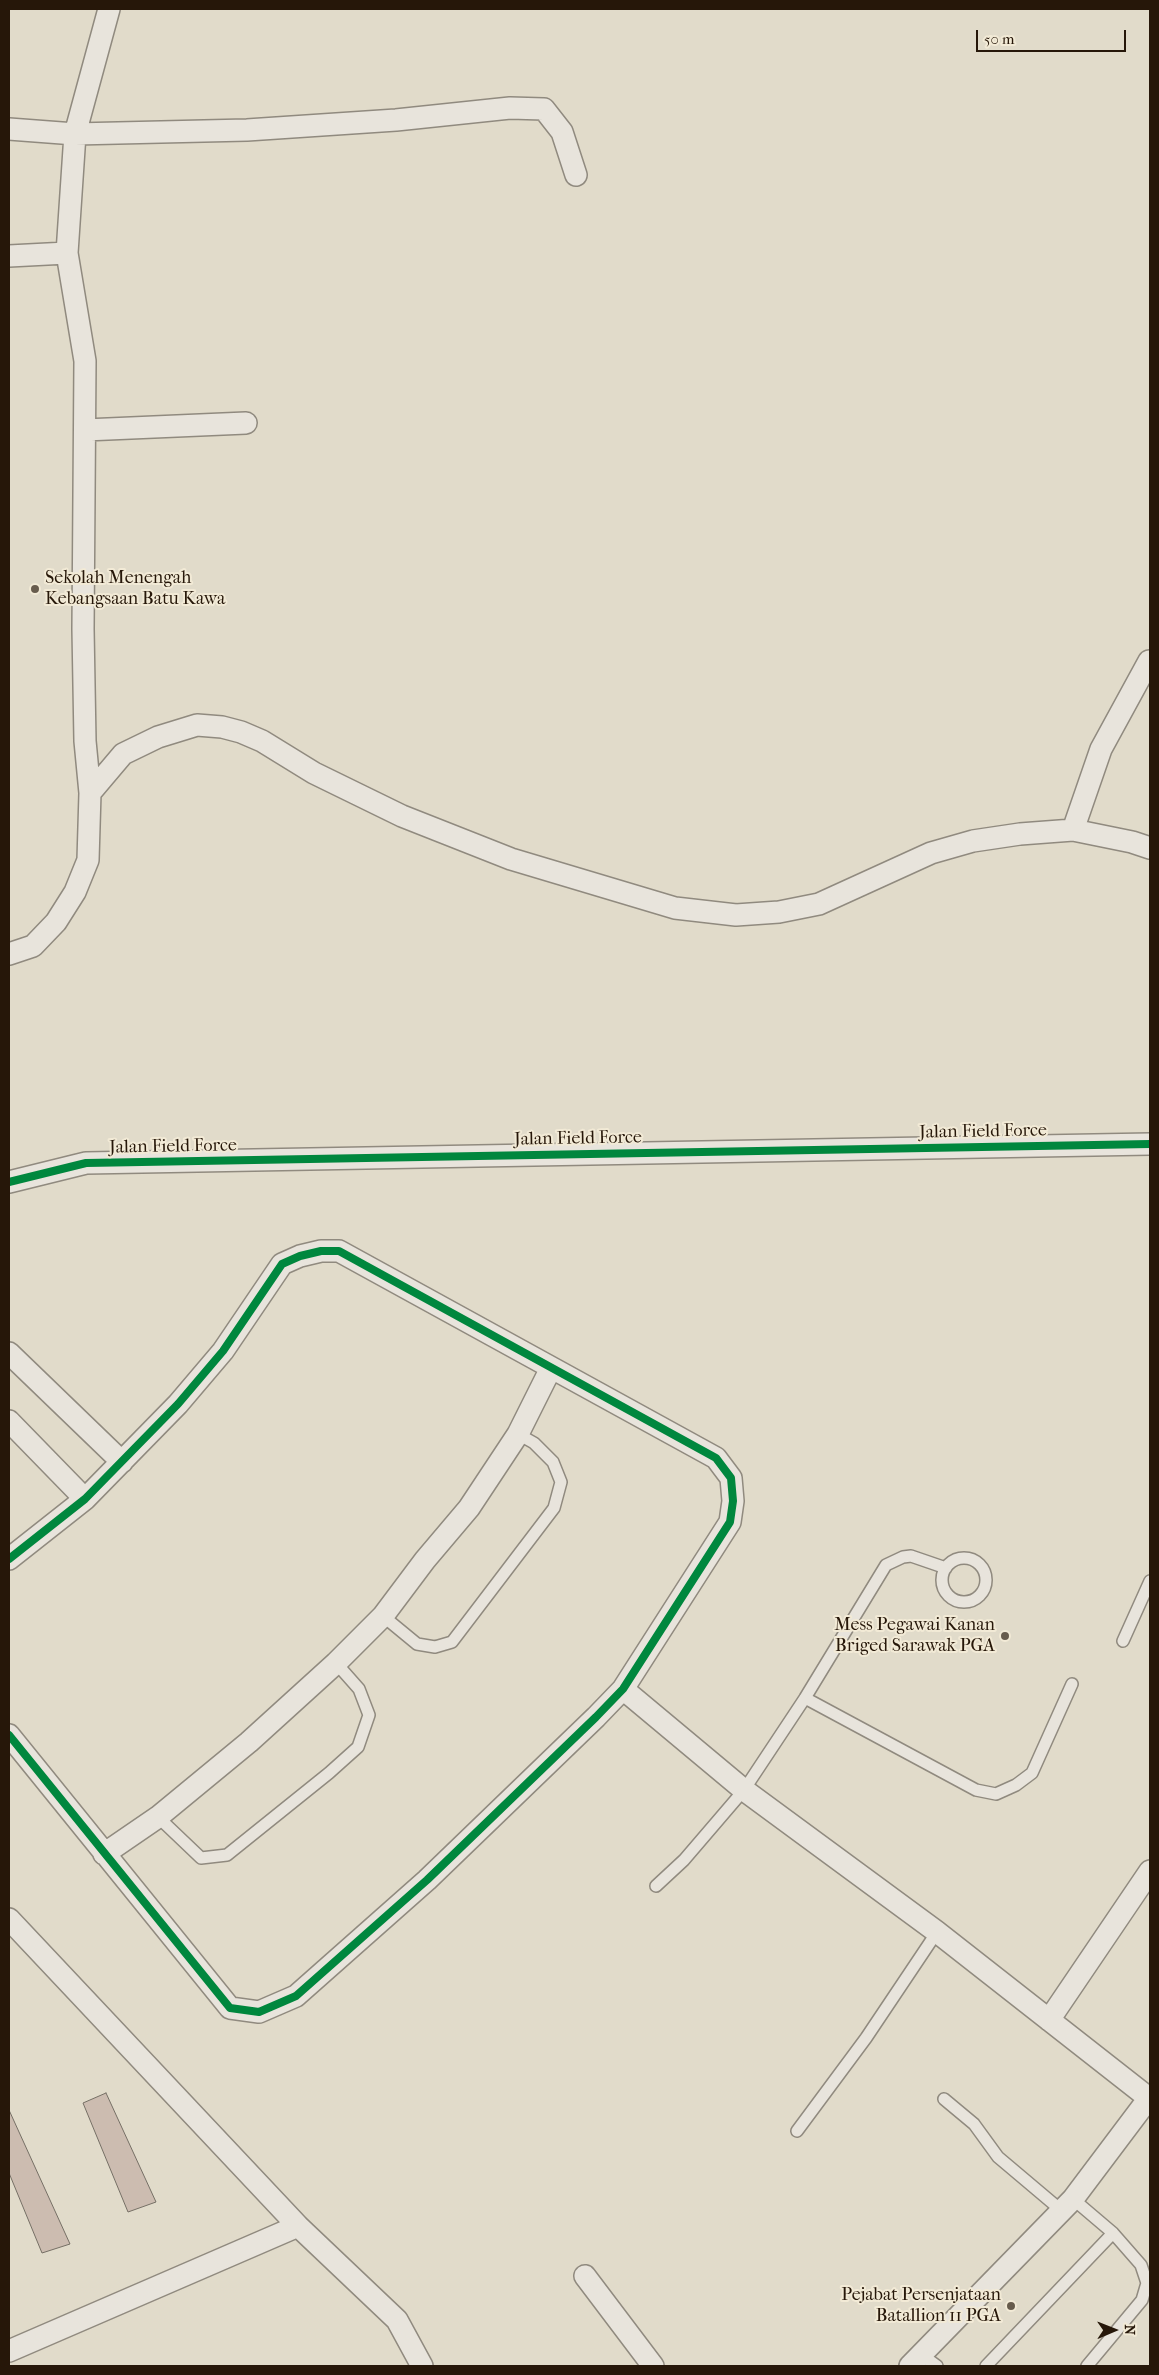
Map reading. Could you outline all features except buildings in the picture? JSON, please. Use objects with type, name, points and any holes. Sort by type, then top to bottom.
[{"type":"street","points":[[9,954],[33,946],[56,922],[75,892],[88,860],[90,792],[85,741],[83,648],[85,361],[68,253],[75,134],[109,9]]},
{"type":"street","points":[[9,129],[75,134],[247,130],[396,120],[510,108],[544,109],[562,132],[576,175]]},
{"type":"street","points":[[9,256],[68,253]]},
{"type":"street","points":[[85,430],[246,422]]},
{"type":"street","points":[[1073,830],[1101,749],[1149,661]]},
{"type":"street","points":[[90,792],[122,754],[158,737],[197,725],[222,727],[241,732],[262,741],[314,773],[402,816],[511,859],[676,908],[736,915],[779,912],[819,904],[931,853],[973,841],[1020,834],[1073,830],[1132,842],[1150,848]]},
{"type":"street","name":"Jalan Field Force","points":[[9,1182],[86,1163],[1150,1144]]},
{"type":"street","points":[[9,1559],[85,1498],[178,1404],[223,1351],[282,1264],[300,1256],[321,1251],[339,1251],[716,1458],[731,1478],[734,1501],[730,1522],[623,1689],[427,1880],[296,1996],[259,2012],[230,2008],[9,1735]]},
{"type":"street","points":[[9,1353],[122,1462]]},
{"type":"street","points":[[104,1854],[158,1817],[249,1742],[336,1663],[383,1616],[425,1560],[469,1508],[518,1434],[552,1368]]},
{"type":"street","points":[[9,1421],[85,1498]]},
{"type":"street","points":[[623,1689],[744,1790],[936,1932],[1150,2099],[1067,2205],[923,2363]]},
{"type":"street","points":[[1049,2020],[1150,1871]]},
{"type":"street","points":[[9,1919],[298,2226],[397,2320],[422,2366]]},
{"type":"street","points":[[9,2350],[298,2226]]},
{"type":"street","points":[[585,2276],[653,2366]]},
{"type":"lane","points":[[383,1616],[417,1644],[435,1647],[452,1642],[554,1508],[561,1482],[554,1462],[534,1443],[518,1434]]},
{"type":"lane","points":[[656,1886],[684,1860],[744,1790],[805,1698],[886,1565],[902,1557],[911,1556],[946,1568]]},
{"type":"lane","points":[[1123,1641],[1150,1582]]},
{"type":"lane","points":[[158,1817],[201,1858],[227,1855],[329,1773],[358,1747],[369,1715],[359,1688],[336,1663]]},
{"type":"lane","points":[[805,1698],[976,1790],[996,1794],[1016,1785],[1032,1773],[1072,1684]]},
{"type":"lane","points":[[797,2131],[866,2038],[936,1932]]},
{"type":"lane","points":[[944,2098],[974,2124],[998,2156],[1067,2205],[1113,2233],[1140,2265],[1147,2283],[1142,2300],[1087,2366]]},
{"type":"lane","points":[[986,2366],[1113,2233]]},
{"type":"cycle path","points":[[9,1182],[86,1163],[1150,1144]]},
{"type":"cycle path","points":[[9,1559],[85,1499],[178,1404],[223,1351],[282,1264],[300,1256],[321,1251],[339,1251],[716,1458],[731,1478],[733,1501],[730,1522],[623,1689],[427,1880],[296,1996],[259,2012],[230,2008],[9,1735]]},
{"type":"place","name":"Sekolah Menengah Kebangsaan Batu Kawa","points":[[35,589]]},
{"type":"place","name":"Mess Pegawai Kanan Briged Sarawak PGA","points":[[1005,1636]]},
{"type":"place","name":"Pejabat Persenjataan Batallion 11 PGA","points":[[1011,2306]]}]
